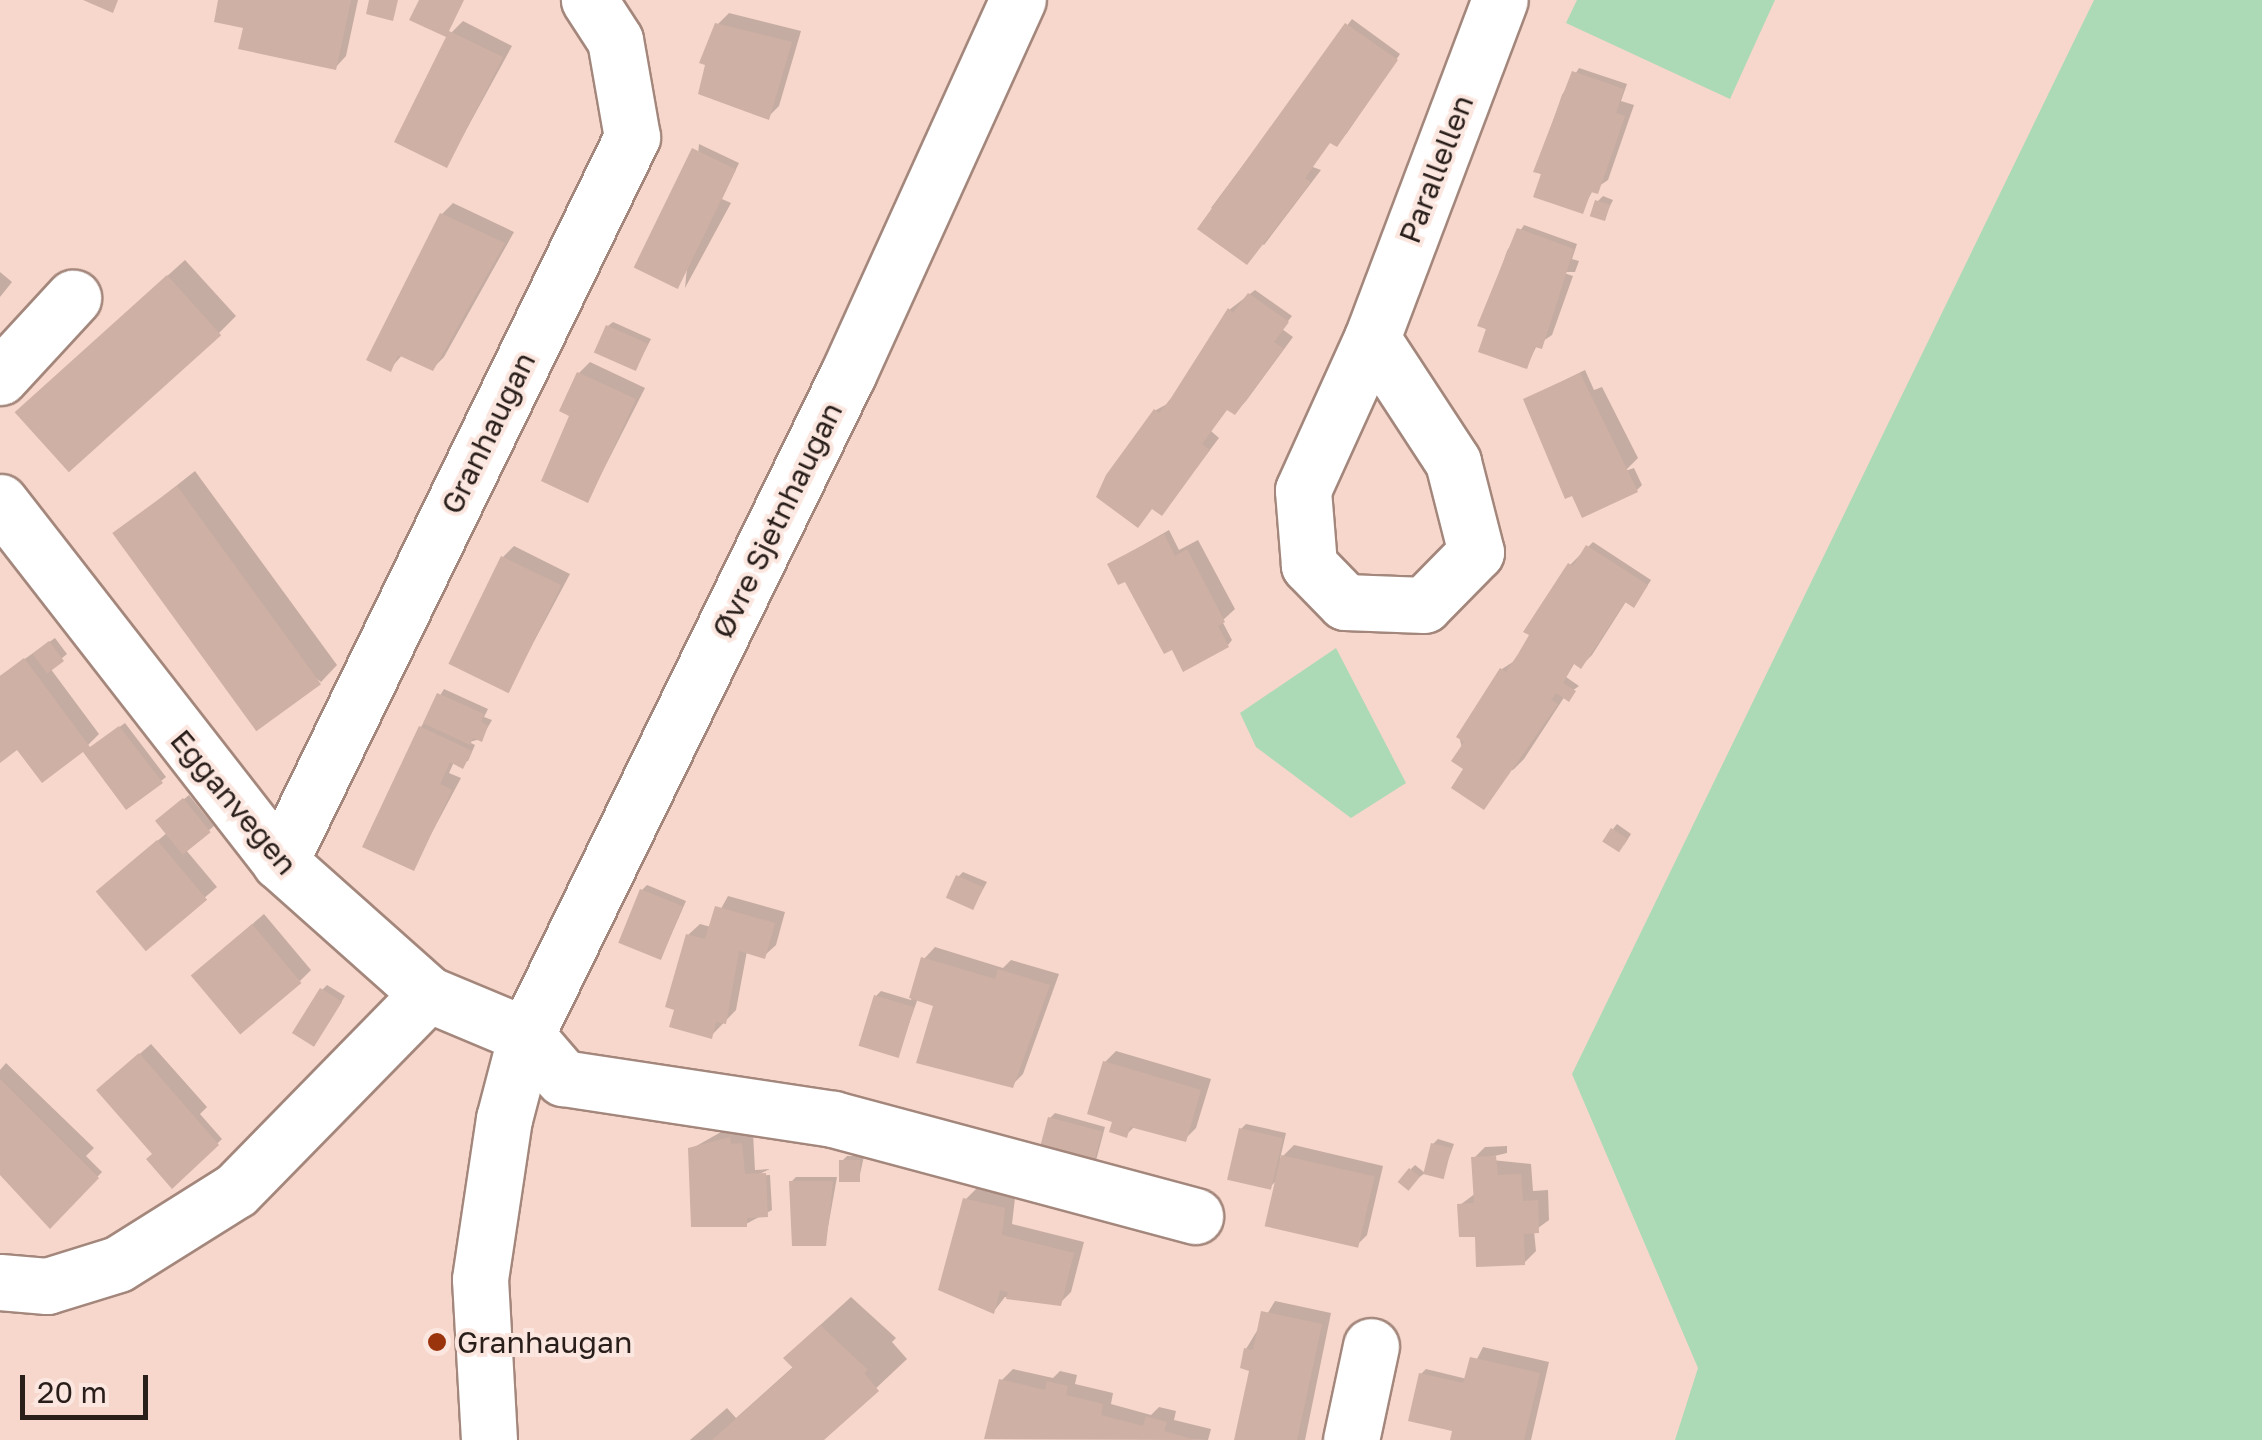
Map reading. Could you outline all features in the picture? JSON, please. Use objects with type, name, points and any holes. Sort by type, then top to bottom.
[{"type":"street","name":"Granhaugan","points":[[280,862],[632,137],[615,40],[589,0]]},
{"type":"street","name":"Øvre Sjetnhaugan","points":[[489,1440],[480,1279],[504,1119],[526,1035],[856,357],[1018,0]]},
{"type":"street","name":"Parallellen","points":[[1372,338],[1500,0]]},
{"type":"street","points":[[0,377],[74,298]]},
{"type":"street","name":"Egganvegen","points":[[0,502],[280,862],[428,994],[526,1035]]},
{"type":"street","points":[[2,1285],[47,1286],[118,1264],[236,1190],[428,994]]},
{"type":"street","points":[[526,1035],[563,1078],[834,1119],[1195,1216]]},
{"type":"street","points":[[1351,1440],[1371,1346]]},
{"type":"green space","points":[[1577,0],[1775,0],[1730,99],[1566,23]]},
{"type":"green space","points":[[2094,0],[2262,0],[2262,1440],[1675,1440],[1698,1368],[1572,1074]]},
{"type":"green space","points":[[1336,648],[1406,783],[1351,818],[1256,747],[1240,713]]},
{"type":"building","points":[[83,0],[118,0],[113,13]]},
{"type":"building","points":[[218,0],[351,0],[336,70],[238,49],[243,28],[214,22]]},
{"type":"building","points":[[369,0],[398,0],[393,21],[366,14]]},
{"type":"building","points":[[419,0],[464,0],[449,31],[503,57],[447,168],[394,142],[446,37],[409,20]]},
{"type":"building","points":[[715,23],[792,42],[769,120],[698,94],[705,65],[699,63]]},
{"type":"building","points":[[1345,23],[1398,60],[1337,147],[1330,143],[1305,178],[1311,182],[1247,265],[1197,229]]},
{"type":"building","points":[[1572,71],[1624,89],[1616,113],[1625,116],[1598,194],[1591,192],[1583,214],[1533,197],[1541,174],[1533,172]]},
{"type":"building","points":[[692,148],[736,169],[678,289],[634,268]]},
{"type":"building","points":[[1595,200],[1610,205],[1605,221],[1590,216]]},
{"type":"building","points":[[440,213],[505,243],[433,371],[398,355],[391,372],[366,360]]},
{"type":"building","points":[[1517,228],[1574,249],[1542,349],[1535,347],[1527,369],[1478,352],[1486,329],[1477,326]]},
{"type":"building","points":[[167,275],[221,335],[69,472],[15,412]]},
{"type":"building","points":[[1248,293],[1289,322],[1274,342],[1284,349],[1235,415],[1227,410],[1202,444],[1210,450],[1162,516],[1152,509],[1138,528],[1096,497],[1106,475],[1154,409],[1159,413],[1171,398],[1228,308],[1233,313]]},
{"type":"building","points":[[606,325],[648,344],[636,371],[594,352]]},
{"type":"building","points":[[577,372],[636,399],[588,503],[541,481],[569,416],[559,411]]},
{"type":"building","points":[[1580,373],[1638,492],[1582,518],[1572,496],[1565,499],[1523,399]]},
{"type":"building","points":[[177,486],[321,684],[256,731],[112,533]]},
{"type":"building","points":[[1164,534],[1175,556],[1187,549],[1225,622],[1218,626],[1229,647],[1183,672],[1172,650],[1164,654],[1125,582],[1118,585],[1107,564]]},
{"type":"building","points":[[1586,545],[1648,585],[1634,608],[1625,602],[1581,669],[1574,664],[1563,683],[1576,691],[1569,702],[1556,693],[1551,700],[1558,704],[1484,810],[1451,788],[1463,769],[1451,761],[1464,742],[1456,737],[1500,668],[1506,672],[1529,635],[1523,632],[1568,563],[1573,566]]},
{"type":"building","points":[[501,556],[561,585],[509,693],[448,664]]},
{"type":"building","points":[[49,641],[64,661],[47,674],[32,654]]},
{"type":"building","points":[[24,658],[90,747],[119,726],[163,783],[126,810],[83,752],[42,783],[17,750],[0,763],[0,676]]},
{"type":"building","points":[[437,693],[484,714],[481,722],[488,726],[482,742],[473,738],[470,745],[423,723]]},
{"type":"building","points":[[419,726],[472,751],[463,769],[450,762],[440,784],[452,790],[414,871],[362,847]]},
{"type":"building","points":[[183,798],[211,832],[183,855],[155,821]]},
{"type":"building","points":[[1611,828],[1628,839],[1619,852],[1602,841]]},
{"type":"building","points":[[157,840],[207,900],[146,951],[96,891]]},
{"type":"building","points":[[956,875],[983,887],[973,910],[946,898]]},
{"type":"building","points":[[640,889],[683,906],[661,960],[618,943]]},
{"type":"building","points":[[715,906],[775,923],[765,959],[739,951],[726,1024],[716,1022],[712,1039],[669,1027],[674,1010],[665,1007],[686,934],[705,939]]},
{"type":"building","points":[[252,924],[301,983],[240,1034],[191,975]]},
{"type":"building","points":[[921,957],[995,979],[998,969],[1050,985],[1013,1088],[916,1063],[933,1006],[909,998]]},
{"type":"building","points":[[320,988],[342,1002],[314,1047],[292,1033]]},
{"type":"building","points":[[874,995],[914,1007],[899,1058],[859,1046]]},
{"type":"building","points":[[139,1053],[219,1145],[172,1189],[146,1159],[152,1154],[96,1090]]},
{"type":"building","points":[[1103,1061],[1201,1090],[1186,1142],[1130,1127],[1127,1138],[1109,1132],[1112,1122],[1087,1114]]},
{"type":"building","points":[[0,1079],[99,1178],[50,1229],[0,1175]]},
{"type":"building","points":[[1048,1117],[1102,1131],[1090,1176],[1036,1161]]},
{"type":"building","points":[[1239,1128],[1283,1138],[1271,1190],[1227,1180]]},
{"type":"building","points":[[730,1137],[731,1144],[742,1143],[745,1174],[766,1173],[768,1217],[747,1218],[747,1227],[691,1227],[688,1148]]},
{"type":"building","points":[[1431,1143],[1451,1148],[1444,1179],[1423,1174]]},
{"type":"building","points":[[1281,1155],[1375,1177],[1358,1248],[1265,1226]]},
{"type":"building","points":[[1496,1156],[1498,1175],[1521,1174],[1523,1201],[1538,1200],[1539,1233],[1524,1234],[1525,1265],[1476,1267],[1475,1237],[1459,1237],[1457,1204],[1474,1203],[1471,1157]]},
{"type":"building","points":[[839,1160],[860,1160],[860,1182],[839,1182]]},
{"type":"building","points":[[1409,1168],[1420,1177],[1409,1191],[1398,1182]]},
{"type":"building","points":[[789,1181],[833,1181],[826,1246],[792,1246]]},
{"type":"building","points":[[963,1198],[1005,1208],[1002,1235],[1074,1253],[1061,1306],[1006,1299],[1008,1292],[1000,1290],[994,1314],[938,1290]]},
{"type":"building","points":[[1261,1311],[1322,1324],[1297,1440],[1234,1440],[1249,1371],[1240,1368],[1244,1348],[1253,1350]]},
{"type":"building","points":[[820,1325],[868,1370],[864,1373],[879,1391],[824,1440],[712,1440],[793,1368],[783,1358]]},
{"type":"building","points":[[1470,1357],[1540,1373],[1524,1440],[1450,1440],[1452,1431],[1408,1421],[1419,1373],[1463,1383]]},
{"type":"building","points":[[999,1379],[1045,1390],[1047,1381],[1068,1386],[1066,1395],[1103,1404],[1101,1415],[1143,1426],[1146,1416],[1167,1422],[1164,1431],[1195,1440],[984,1439]]},
{"type":"place","name":"Granhaugan","points":[[437,1342]]}]
